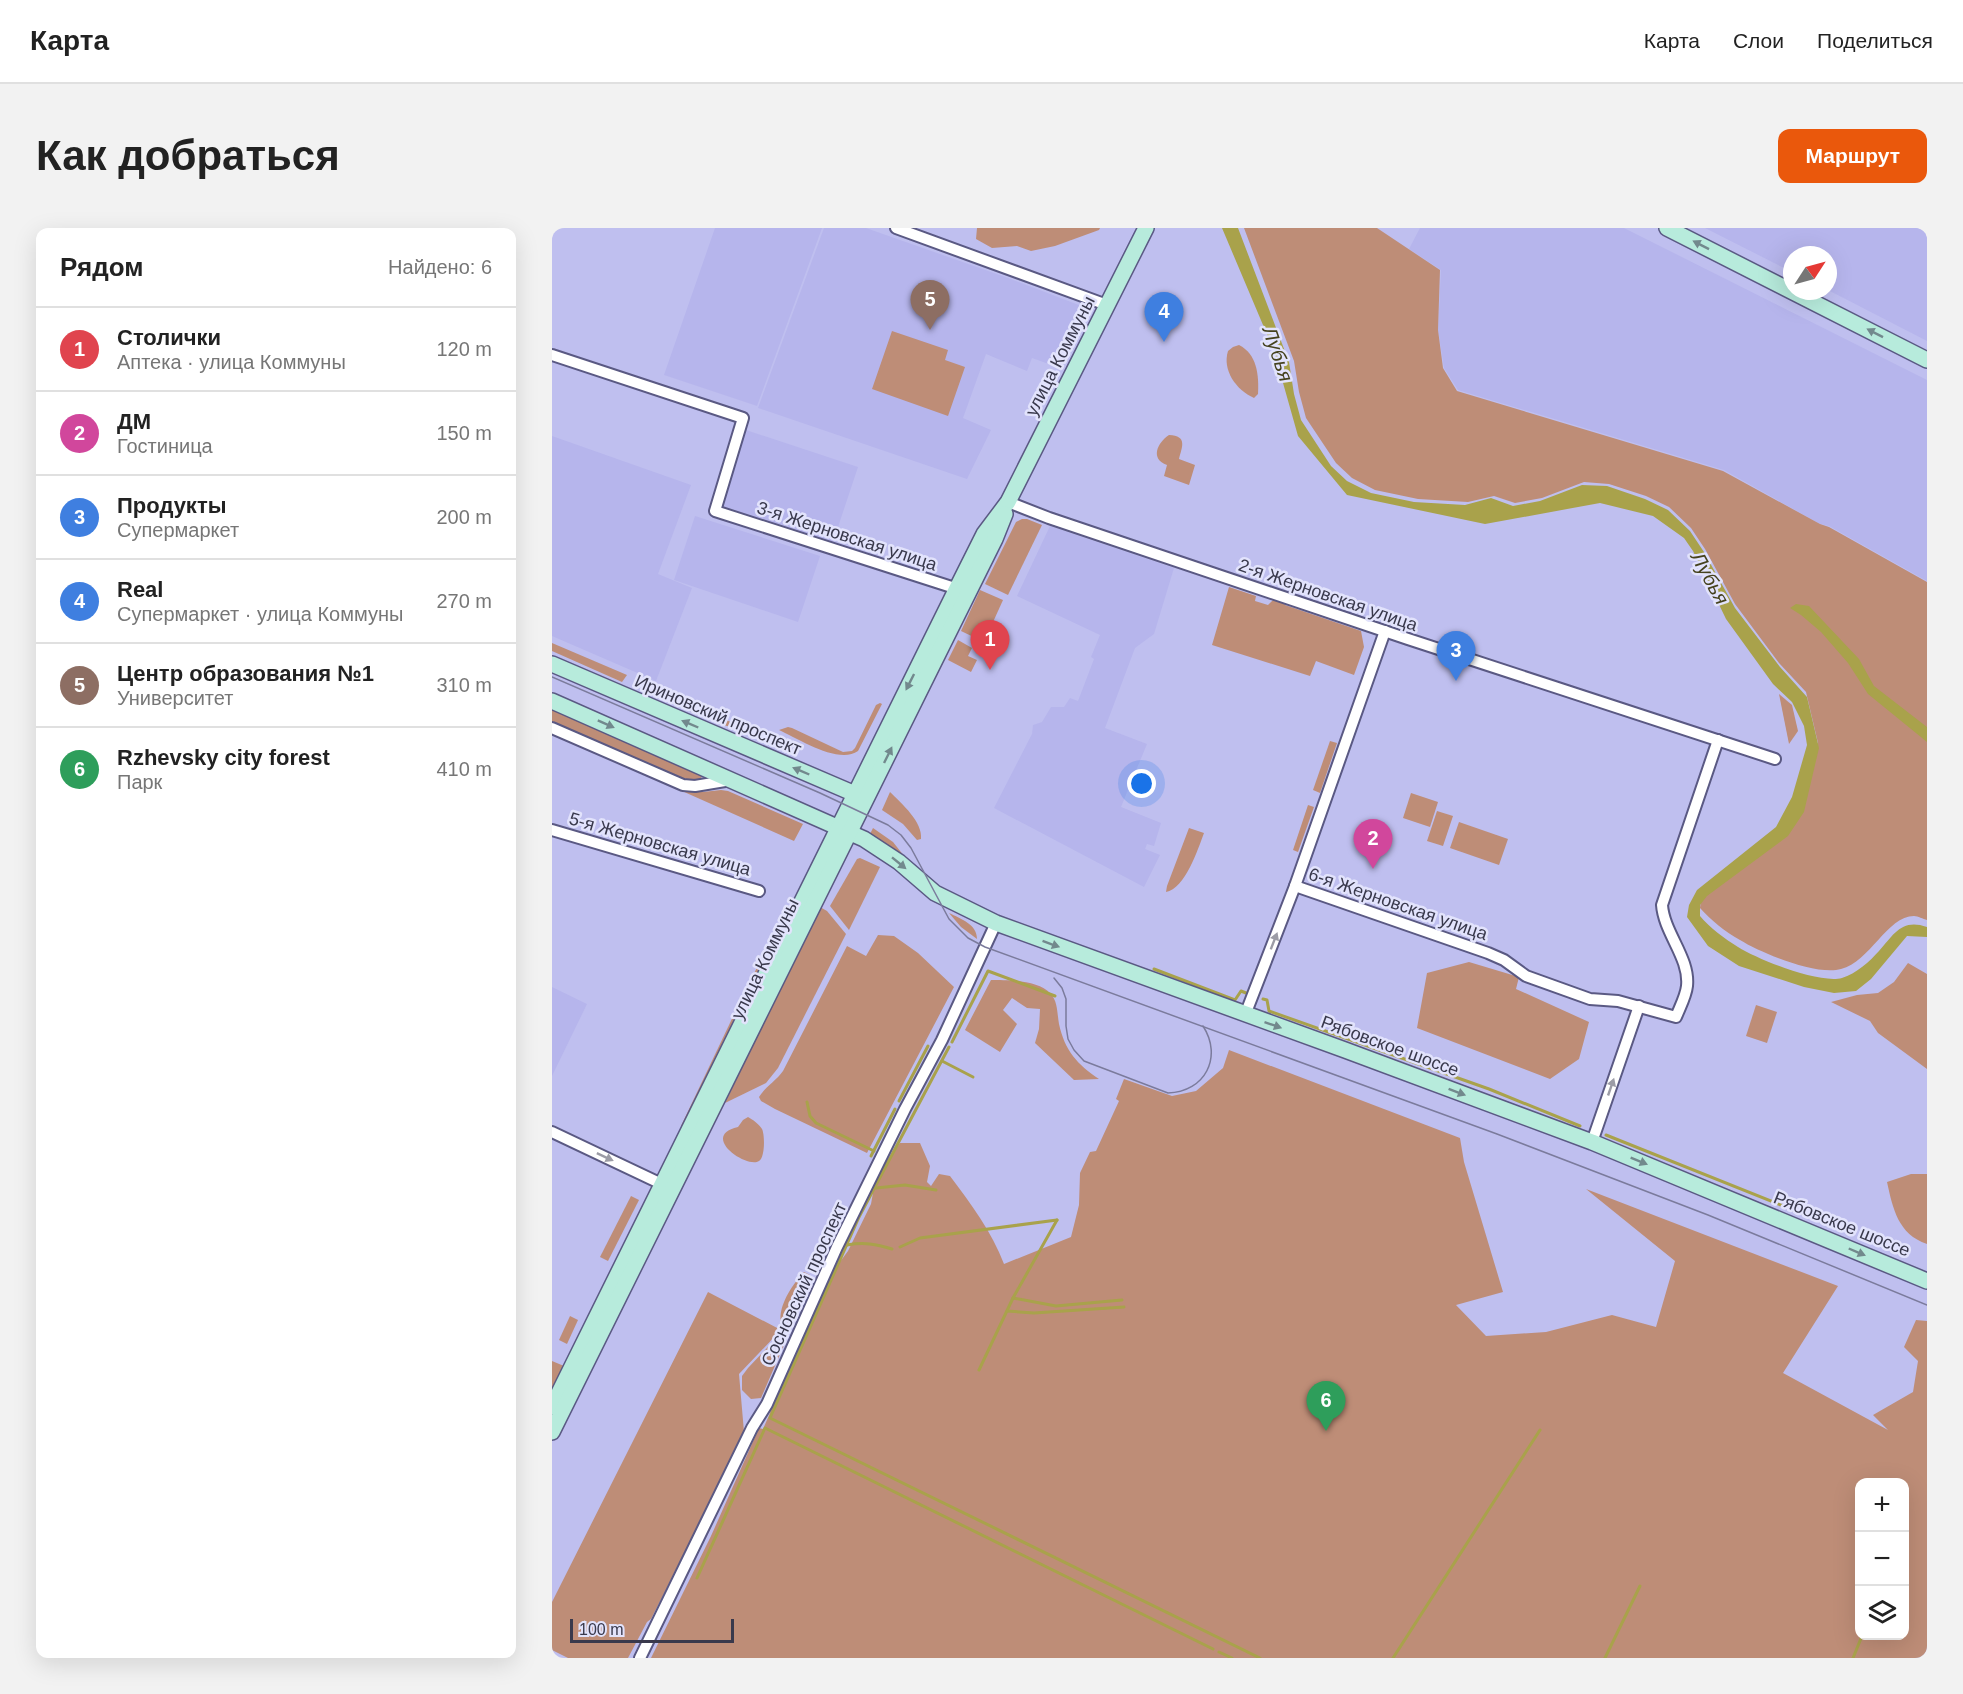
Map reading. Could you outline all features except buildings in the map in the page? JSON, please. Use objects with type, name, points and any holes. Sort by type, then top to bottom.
[{"type":"main road","name":"улица Коммуны","points":[[552,1432],[668,1186],[844,829],[962,591],[995,539],[1008,502],[1146,228]]},
{"type":"main road","points":[[1667,228],[1927,360]]},
{"type":"main road","name":"Ириновский проспект","points":[[552,664],[858,801]]},
{"type":"main road","points":[[552,701],[844,829]]},
{"type":"main road","name":"Рябовское шоссе","points":[[844,829],[883,850],[935,893],[996,923],[1592,1142],[1927,1281]]},
{"type":"main road","name":"улица Коммуны","points":[[552,1407],[668,1186]]},
{"type":"street","points":[[896,228],[1107,305]]},
{"type":"street","name":"3-я Жерновская улица","points":[[552,355],[743,418],[715,511],[962,591]]},
{"type":"street","name":"2-я Жерновская улица","points":[[1008,502],[1049,518],[1385,631],[1775,759]]},
{"type":"street","name":"6-я Жерновская улица","points":[[1385,631],[1295,886],[1488,953],[1504,960],[1526,976],[1590,999],[1618,1001],[1676,1017],[1687,985],[1684,964],[1663,918],[1662,905],[1719,740]]},
{"type":"street","points":[[552,728],[683,785],[695,786],[731,780]]},
{"type":"street","name":"5-я Жерновская улица","points":[[552,830],[759,891]]},
{"type":"street","points":[[1245,1015],[1295,886]]},
{"type":"street","name":"Сосновский проспект","points":[[640,1658],[752,1428],[767,1404],[837,1247],[942,1040],[996,923]]},
{"type":"street","points":[[1592,1142],[1639,1006]]},
{"type":"street","points":[[552,1132],[668,1186]]},
{"type":"shaded area","points":[[715,228],[822,228],[757,406],[664,375]]},
{"type":"shaded area","points":[[824,228],[866,228],[1084,307],[1057,367],[1032,358],[1027,371],[986,354],[963,418],[991,430],[967,479],[758,408]]},
{"type":"shaded area","points":[[977,228],[1100,228],[1055,246],[1031,251],[1017,246],[992,248],[976,239]]},
{"type":"shaded area","points":[[1244,228],[1377,228],[1440,270],[1438,330],[1443,368],[1457,391],[1723,471],[1927,582],[1927,920],[1916,916],[1904,918],[1895,923],[1861,958],[1841,969],[1831,970],[1789,962],[1761,951],[1718,926],[1700,908],[1701,897],[1787,830],[1815,761],[1818,743],[1806,692],[1779,663],[1735,604],[1691,528],[1669,507],[1646,496],[1609,484],[1584,482],[1542,498],[1515,503],[1494,496],[1468,502],[1418,499],[1375,490],[1352,478],[1336,463],[1306,418],[1294,361]]},
{"type":"shaded area","points":[[1420,228],[1624,228],[1927,380],[1927,581],[1724,470],[1458,390],[1444,368],[1438,330],[1441,270],[1409,249]]},
{"type":"shaded area","points":[[1705,228],[1927,228],[1927,341],[1837,295],[1837,246],[1783,246],[1783,267]]},
{"type":"shaded area","points":[[892,331],[948,350],[945,360],[965,367],[948,416],[872,389]]},
{"type":"shaded area","points":[[1239,345],[1250,354],[1256,366],[1258,394],[1254,398],[1236,385],[1227,365],[1228,351]]},
{"type":"shaded area","points":[[746,430],[858,467],[833,542],[722,507]]},
{"type":"shaded area","points":[[1169,435],[1179,437],[1181,440],[1179,459],[1195,465],[1189,485],[1164,476],[1167,465],[1158,459],[1157,451],[1161,442]]},
{"type":"shaded area","points":[[552,436],[691,485],[658,574],[692,588],[656,681],[552,636]]},
{"type":"shaded area","points":[[695,516],[820,556],[798,622],[674,580]]},
{"type":"shaded area","points":[[1022,519],[1042,525],[1008,595],[985,584],[1016,522]]},
{"type":"shaded area","points":[[1050,526],[1174,568],[1154,634],[1135,648],[1105,728],[1147,744],[1121,807],[1161,823],[1154,846],[1147,844],[1145,849],[1160,855],[1144,887],[994,808],[1032,734],[1033,725],[1042,722],[1051,707],[1064,707],[1070,698],[1078,701],[1094,659],[1091,657],[1100,635],[1017,596]]},
{"type":"shaded area","points":[[1229,587],[1256,596],[1255,601],[1268,605],[1275,598],[1284,601],[1285,605],[1361,631],[1364,647],[1354,675],[1316,661],[1310,676],[1212,645]]},
{"type":"shaded area","points":[[980,590],[1003,600],[984,642],[961,631]]},
{"type":"shaded area","points":[[958,640],[972,648],[968,656],[977,660],[971,672],[948,660]]},
{"type":"shaded area","points":[[552,643],[627,675],[622,682],[552,651]]},
{"type":"shaded area","points":[[1779,694],[1792,705],[1798,731],[1789,744]]},
{"type":"shaded area","points":[[689,704],[747,729],[747,731],[723,725],[691,712]]},
{"type":"shaded area","points":[[882,704],[858,751],[850,754],[830,753],[779,730],[792,728],[843,752],[852,751],[876,705]]},
{"type":"shaded area","points":[[552,708],[702,775],[702,777],[696,781],[682,778],[552,722]]},
{"type":"shaded area","points":[[1330,741],[1337,743],[1320,793],[1313,790]]},
{"type":"shaded area","points":[[721,790],[803,824],[794,841],[682,791]]},
{"type":"shaded area","points":[[890,792],[919,826],[921,839],[917,840],[903,824],[882,810]]},
{"type":"shaded area","points":[[1411,793],[1438,802],[1430,827],[1403,818]]},
{"type":"shaded area","points":[[1308,805],[1314,807],[1298,852],[1293,850]]},
{"type":"shaded area","points":[[1437,811],[1453,816],[1443,846],[1427,841]]},
{"type":"shaded area","points":[[1459,822],[1508,839],[1499,865],[1450,848]]},
{"type":"shaded area","points":[[873,828],[893,842],[908,861],[870,834]]},
{"type":"shaded area","points":[[1189,828],[1204,833],[1185,876],[1179,884],[1166,892],[1167,886]]},
{"type":"shaded area","points":[[860,858],[880,867],[849,930],[830,906],[857,859]]},
{"type":"shaded area","points":[[820,907],[827,911],[846,934],[778,1068],[766,1083],[725,1103]]},
{"type":"shaded area","points":[[949,913],[971,926],[977,939],[961,927]]},
{"type":"shaded area","points":[[878,935],[894,936],[918,953],[954,987],[867,1153],[775,1109],[761,1101],[759,1097],[783,1071],[847,946],[866,956]]},
{"type":"shaded area","points":[[764,953],[768,955],[750,992],[746,990]]},
{"type":"shaded area","points":[[1469,962],[1519,977],[1516,989],[1589,1022],[1579,1059],[1550,1079],[1417,1028],[1427,973]]},
{"type":"shaded area","points":[[1908,963],[1927,974],[1927,1069],[1878,1033],[1870,1021],[1831,1002],[1857,995],[1878,993],[1894,982]]},
{"type":"shaded area","points":[[991,980],[1031,983],[1050,993],[1056,1003],[1059,1024],[1068,1049],[1084,1068],[1099,1079],[1074,1080],[1035,1043],[1039,1029],[1040,1009],[1027,1008],[1012,998],[1003,1010],[1017,1024],[1000,1052],[965,1030]]},
{"type":"shaded area","points":[[552,987],[587,1004],[552,1076]]},
{"type":"shaded area","points":[[739,1004],[744,1006],[685,1128],[681,1126]]},
{"type":"shaded area","points":[[1756,1005],[1777,1012],[1767,1043],[1746,1036]]},
{"type":"shaded area","points":[[1229,1050],[1460,1138],[1464,1162],[1503,1292],[1456,1305],[1486,1336],[1546,1332],[1612,1315],[1656,1327],[1675,1261],[1586,1189],[1838,1286],[1783,1373],[1888,1430],[1873,1415],[1913,1392],[1918,1361],[1904,1347],[1916,1320],[1927,1321],[1927,1658],[651,1658],[711,1536],[759,1428],[763,1429],[770,1413],[772,1396],[826,1281],[848,1251],[871,1204],[876,1176],[900,1143],[920,1143],[930,1166],[927,1182],[931,1186],[939,1174],[950,1176],[987,1229],[1004,1264],[1071,1237],[1079,1205],[1080,1173],[1090,1152],[1096,1151],[1119,1101],[1116,1099],[1124,1079],[1172,1096],[1196,1091],[1223,1068]]},
{"type":"shaded area","points":[[748,1117],[761,1127],[764,1136],[762,1156],[759,1161],[745,1160],[724,1144],[723,1137],[727,1131],[738,1127]]},
{"type":"shaded area","points":[[1911,1174],[1927,1174],[1927,1244],[1917,1240],[1903,1227],[1889,1192],[1887,1182]]},
{"type":"shaded area","points":[[631,1196],[639,1200],[608,1261],[600,1257]]},
{"type":"shaded area","points":[[804,1272],[810,1275],[809,1287],[761,1398],[751,1399],[742,1390],[742,1376],[783,1331],[782,1307],[794,1284]]},
{"type":"shaded area","points":[[708,1292],[781,1330],[739,1374],[744,1432],[651,1619],[647,1622],[628,1658],[568,1658],[552,1650],[552,1602]]},
{"type":"shaded area","points":[[570,1316],[578,1320],[567,1344],[559,1340]]},
{"type":"shaded area","points":[[552,1361],[564,1366],[552,1390]]},
{"type":"water","name":"Лубья","points":[[1222,228],[1238,228],[1289,362],[1301,420],[1331,466],[1347,481],[1371,493],[1414,502],[1465,505],[1491,498],[1513,506],[1540,501],[1582,485],[1607,486],[1645,499],[1668,510],[1690,531],[1735,608],[1780,667],[1807,697],[1819,748],[1804,812],[1788,836],[1707,896],[1700,905],[1700,916],[1713,929],[1748,952],[1789,970],[1819,978],[1842,978],[1857,970],[1867,963],[1899,929],[1905,926],[1927,927],[1927,937],[1907,936],[1871,979],[1856,991],[1834,993],[1804,987],[1739,966],[1708,946],[1687,917],[1689,905],[1697,890],[1776,827],[1792,797],[1807,745],[1804,726],[1792,702],[1773,684],[1726,619],[1693,551],[1684,538],[1653,516],[1600,503],[1485,524],[1347,495],[1298,436],[1274,351]]},
{"type":"water","points":[[1796,604],[1809,606],[1859,659],[1874,686],[1927,727],[1927,742],[1868,694],[1848,663],[1821,632],[1790,608]]},
{"type":"waterway","points":[[1154,969],[1235,1000],[1241,991],[1246,993]]},
{"type":"waterway","points":[[952,1042],[988,971],[1055,996]]},
{"type":"waterway","points":[[1263,999],[1267,1000],[1269,1011],[1489,1089],[1580,1126]]},
{"type":"waterway","points":[[899,1101],[928,1046]]},
{"type":"waterway","points":[[949,1047],[859,1217],[770,1418],[1260,1658]]},
{"type":"waterway","points":[[942,1061],[973,1077]]},
{"type":"waterway","points":[[807,1102],[810,1116],[816,1123],[874,1151]]},
{"type":"waterway","points":[[871,1156],[895,1109]]},
{"type":"waterway","points":[[1606,1135],[1821,1221]]},
{"type":"waterway","points":[[876,1188],[905,1185],[936,1190]]},
{"type":"waterway","points":[[900,1247],[920,1238],[1057,1220]]},
{"type":"waterway","points":[[979,1370],[1013,1298],[1057,1220]]},
{"type":"waterway","points":[[847,1245],[870,1244],[892,1249]]},
{"type":"waterway","points":[[1013,1298],[1056,1306],[1122,1300]]},
{"type":"waterway","points":[[1007,1311],[1034,1313],[1124,1307]]},
{"type":"waterway","points":[[697,1578],[765,1428],[1213,1649]]},
{"type":"waterway","points":[[1393,1658],[1540,1430]]},
{"type":"waterway","points":[[1605,1658],[1640,1586]]},
{"type":"waterway","points":[[1853,1658],[1860,1640]]},
{"type":"waterway","points":[[1219,1652],[1232,1658]]},
{"type":"tram line","points":[[552,677],[820,793],[888,825],[901,835],[911,848],[949,919],[968,938],[985,947],[1497,1134],[1708,1215],[1927,1305]]},
{"type":"tram line","points":[[1054,978],[1062,988],[1066,999],[1068,1039],[1084,1061],[1168,1093],[1192,1086],[1201,1080],[1207,1071],[1211,1049],[1203,1026]]},
{"type":"place","name":"Центр образования №1","points":[[930,330]]},
{"type":"place","name":"Real","points":[[1164,342]]},
{"type":"place","name":"Столички","points":[[990,670]]},
{"type":"place","name":"Продукты","points":[[1456,681]]},
{"type":"place","name":"ДМ","points":[[1373,869]]},
{"type":"place","name":"Rzhevsky city forest","points":[[1326,1431]]}]
